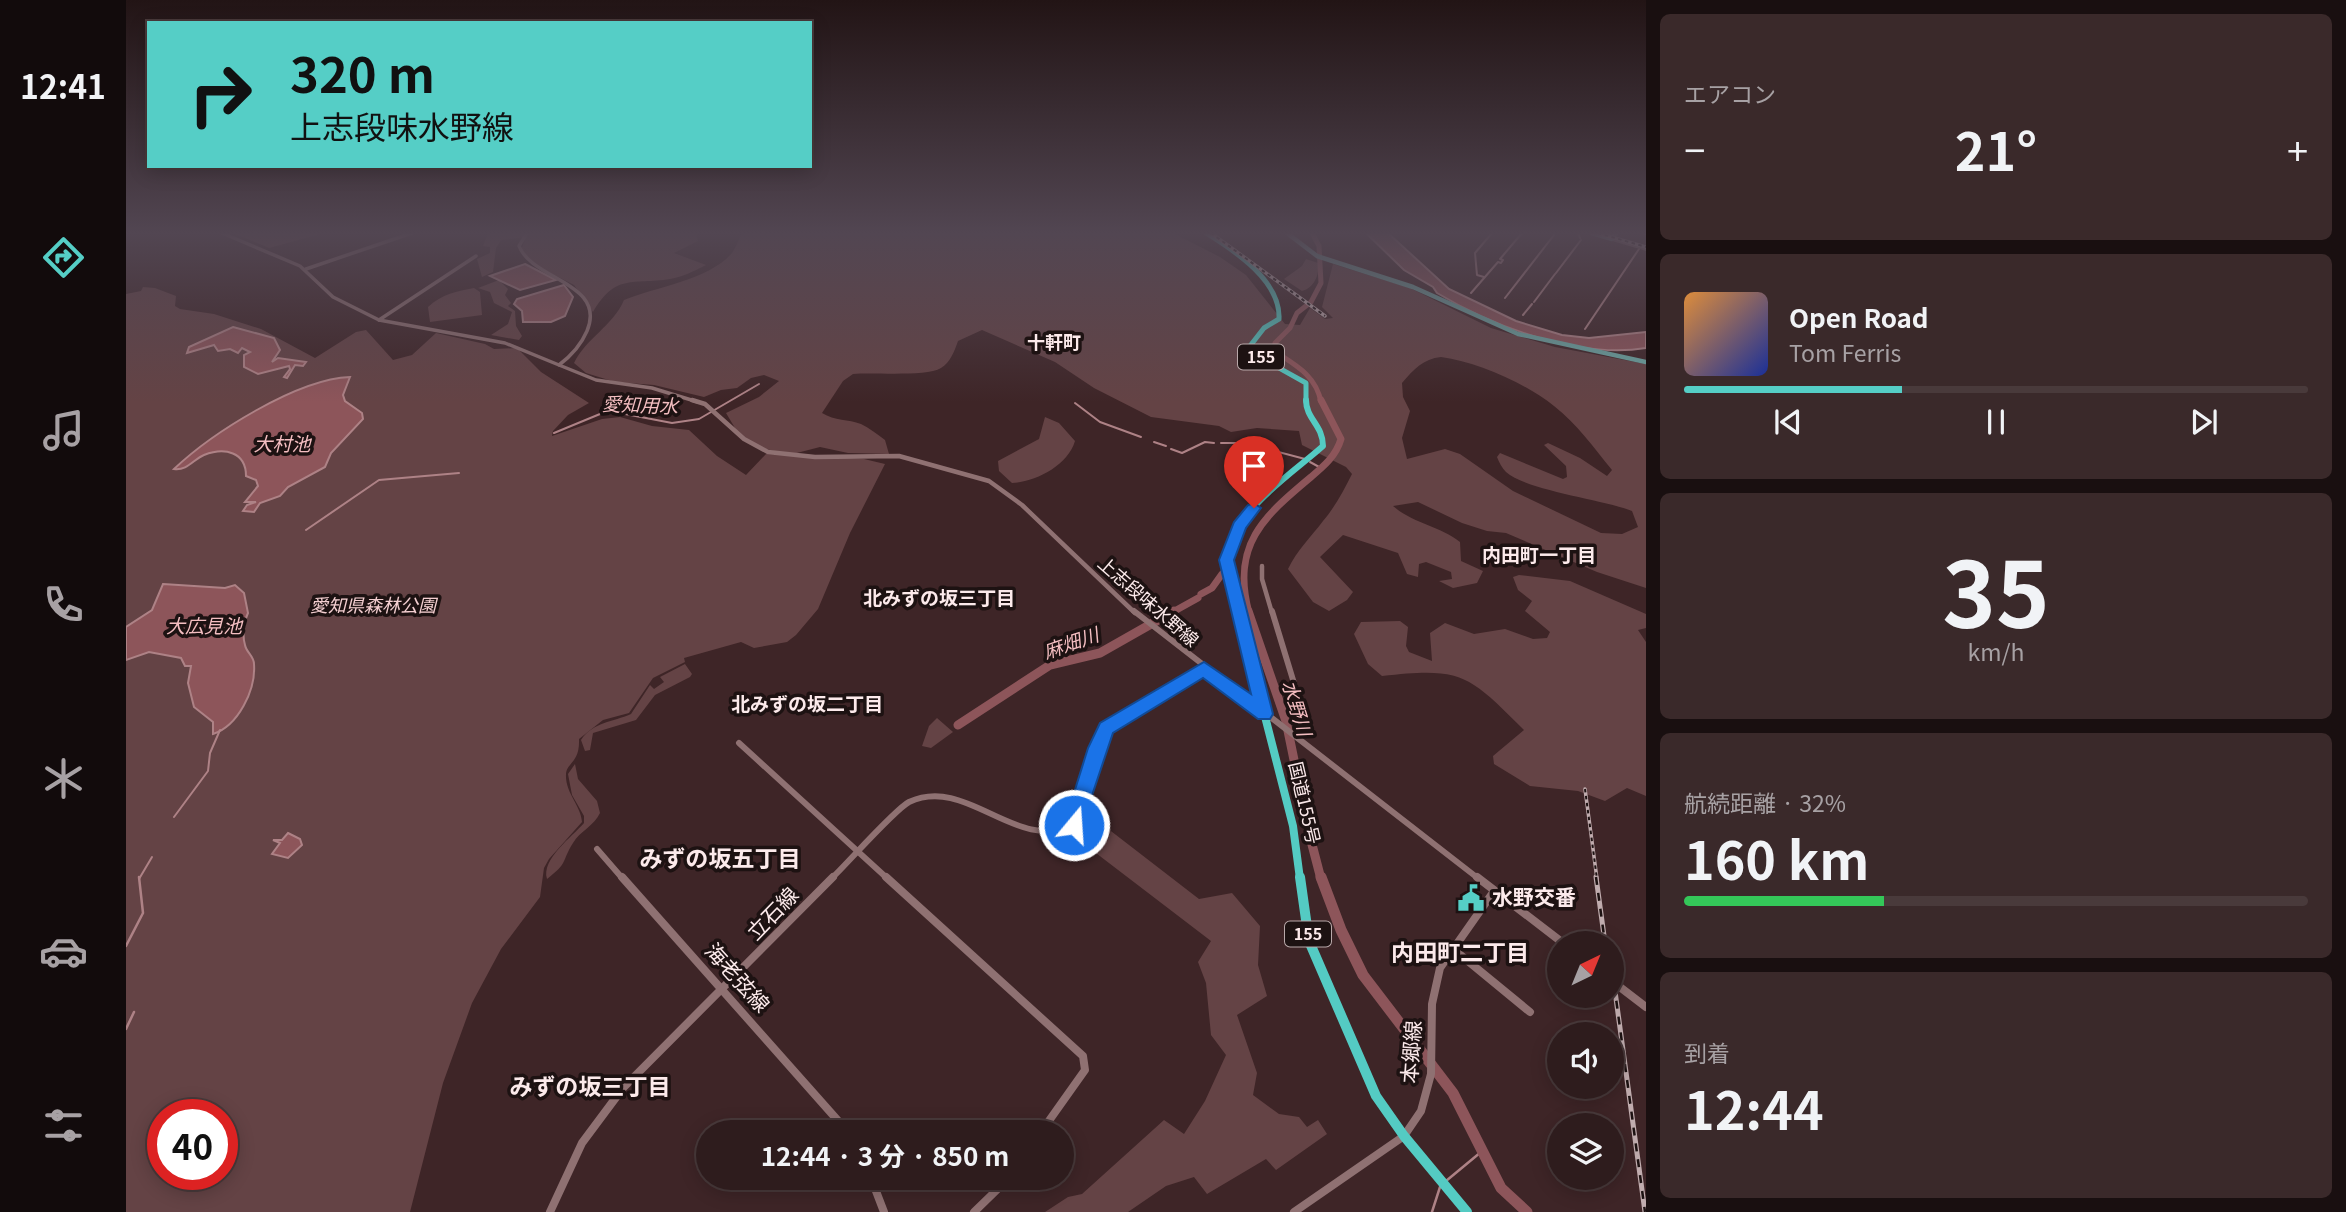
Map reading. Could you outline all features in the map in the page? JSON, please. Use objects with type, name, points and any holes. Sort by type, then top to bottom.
[{"type":"highway","name":"国道155号","points":[[1269,290],[1279,301],[1279,319],[1264,328],[1250,346],[1264,359],[1306,383],[1306,409],[1324,436],[1323,446],[1246,515],[1226,560],[1268,717],[1295,836],[1311,948],[1364,1072],[1404,1136],[1467,1212]]},
{"type":"main road","points":[[1419,290],[1518,334],[1646,362]]},
{"type":"street","points":[[326,290],[333,297],[379,320],[505,342],[559,365],[574,353],[592,324],[593,316],[581,294],[575,290]]},
{"type":"street","points":[[379,320],[425,290]]},
{"type":"street","name":"上志段味水野線","points":[[559,365],[596,380],[652,388],[711,408],[744,439],[781,456],[878,454],[908,457],[978,476],[1003,489],[1148,625],[1547,931]]},
{"type":"street","points":[[1262,566],[1262,579],[1297,693]]},
{"type":"street","name":"立石線","points":[[550,1212],[582,1143],[623,1088],[907,803],[926,794],[963,801],[1038,833],[1064,833],[1074,825],[1097,748],[1106,728],[1204,669]]},
{"type":"street","points":[[739,743],[1083,1056],[1085,1070],[1050,1120]]},
{"type":"street","name":"海老弦線","points":[[597,849],[838,1120]]},
{"type":"street","name":"本郷線","points":[[1294,1212],[1404,1136],[1425,1098],[1431,1074],[1434,986],[1452,948],[1494,891]]},
{"type":"street","points":[[1452,948],[1530,1012]]},
{"type":"street","points":[[1624,990],[1646,1007]]},
{"type":"street","points":[[876,1190],[884,1212]]},
{"type":"street","points":[[974,1212],[997,1190]]},
{"type":"green space","name":"愛知県森林公園","points":[[142,290],[159,290],[176,296],[175,306],[180,309],[214,314],[261,329],[315,358],[356,332],[366,330],[393,360],[412,355],[436,333],[485,344],[494,349],[517,348],[541,372],[589,403],[568,415],[553,431],[552,436],[602,419],[620,417],[652,426],[689,430],[717,456],[746,475],[766,454],[864,459],[885,464],[850,533],[818,609],[796,635],[787,642],[754,648],[741,642],[684,658],[685,662],[653,678],[629,713],[603,720],[579,739],[578,753],[566,774],[566,781],[582,822],[549,859],[544,868],[540,897],[501,949],[472,1003],[443,1083],[410,1212],[126,1212],[126,294]]},
{"type":"green space","points":[[462,290],[480,292],[482,315],[430,322],[428,307],[439,299]]},
{"type":"green space","points":[[483,290],[508,290],[505,295],[511,303],[508,306],[515,311],[516,326],[522,336],[519,340],[491,335],[508,324],[512,312],[494,303],[490,292]]},
{"type":"green space","points":[[577,290],[611,290],[601,300],[593,312]]},
{"type":"green space","points":[[655,290],[1258,290],[1285,324],[1300,325],[1310,308],[1325,319],[1333,318],[1322,307],[1326,290],[1413,290],[1491,328],[1555,347],[1646,364],[1646,588],[1597,572],[1506,533],[1487,531],[1462,523],[1418,502],[1393,506],[1460,542],[1461,561],[1483,571],[1477,583],[1453,588],[1439,581],[1452,579],[1451,572],[1426,562],[1419,564],[1418,577],[1407,574],[1398,553],[1343,535],[1320,557],[1353,592],[1347,600],[1329,611],[1313,602],[1288,569],[1342,492],[1352,474],[1346,467],[1302,445],[1299,431],[1257,428],[1231,432],[1219,426],[1151,417],[1094,388],[1055,362],[982,330],[958,341],[947,363],[934,371],[853,374],[843,381],[822,413],[867,427],[885,440],[889,454],[848,453],[820,447],[789,455],[754,446],[738,433],[726,413],[759,397],[779,381],[764,375],[751,378],[737,388],[721,390],[704,397],[654,385],[615,382],[586,373],[574,363],[624,300]],"holes":[[[1441,357],[1500,375],[1542,397],[1585,436],[1612,470],[1607,476],[1580,458],[1548,443],[1544,445],[1566,466],[1567,477],[1563,479],[1500,453],[1497,457],[1506,472],[1516,479],[1548,490],[1632,511],[1638,527],[1622,534],[1601,533],[1513,491],[1460,454],[1445,449],[1407,459],[1402,438],[1410,411],[1403,397],[1402,383],[1415,369],[1429,360]]]},
{"type":"green space","points":[[1045,417],[1059,423],[1075,441],[1071,450],[1066,458],[1050,471],[1012,483],[999,471],[998,461],[1039,439]]},
{"type":"green space","points":[[1519,575],[1570,581],[1646,614],[1646,628],[1638,630],[1646,642],[1646,796],[1627,788],[1605,801],[1578,791],[1530,786],[1494,764],[1493,756],[1524,730],[1476,686],[1447,674],[1409,673],[1382,676],[1368,664],[1354,634],[1361,622],[1400,621],[1408,627],[1406,646],[1409,652],[1432,661],[1430,633],[1445,623],[1474,634],[1505,629],[1533,639],[1547,638],[1550,632],[1525,611],[1532,601],[1518,590],[1513,577]]},
{"type":"green space","points":[[685,664],[692,674],[690,677],[655,695],[636,720],[593,733],[590,750],[585,751],[581,740],[591,729],[631,714],[650,685],[654,689],[664,682],[660,677]]},
{"type":"green space","points":[[937,718],[953,732],[931,748],[922,746],[929,726]]},
{"type":"green space","points":[[575,764],[578,779],[597,801],[600,813],[576,839],[562,865],[547,879],[546,871],[553,856],[584,823],[584,816],[572,795],[568,774]]},
{"type":"green space","points":[[1087,820],[1107,828],[1199,899],[1232,893],[1260,926],[1258,965],[1267,996],[1237,1015],[1257,1073],[1253,1095],[1279,1114],[1299,1117],[1307,1127],[1318,1120],[1327,1134],[1276,1170],[1266,1159],[1207,1194],[1194,1177],[1166,1186],[1128,1212],[1045,1212],[1068,1197],[1082,1194],[1164,1120],[1184,1134],[1205,1101],[1226,1055],[1211,1035],[1206,983],[1198,962],[1211,941],[1071,834]]},
{"type":"water","points":[[549,290],[567,290],[573,297],[565,316],[551,322],[523,322],[522,311],[514,304],[517,299]]},
{"type":"water","points":[[1435,290],[1450,290],[1516,321],[1562,335],[1589,338],[1646,332],[1646,348],[1593,349],[1538,337],[1484,317]]},
{"type":"water","points":[[233,327],[274,338],[280,350],[272,362],[278,358],[306,362],[303,366],[295,365],[287,378],[284,377],[290,369],[289,366],[258,374],[244,367],[244,355],[250,352],[242,348],[238,353],[230,349],[218,351],[214,345],[187,353],[189,347]]},
{"type":"water","name":"大村池","points":[[350,377],[343,395],[345,401],[362,413],[363,419],[331,453],[325,467],[288,487],[280,496],[260,503],[254,512],[243,511],[247,505],[256,502],[245,502],[258,486],[256,480],[246,476],[242,461],[233,453],[212,453],[183,468],[174,469],[210,440],[256,410],[305,387]]},
{"type":"water","name":"大広見池","points":[[163,584],[225,588],[235,585],[244,593],[248,613],[244,637],[254,661],[252,685],[244,706],[237,715],[222,730],[213,734],[213,722],[194,707],[188,683],[191,666],[185,666],[181,658],[149,652],[126,660],[126,627],[152,610]]},
{"type":"water","points":[[288,833],[300,839],[302,845],[288,858],[272,854],[280,843],[273,840],[282,840]]},
{"type":"waterway","name":"水野川","points":[[1318,290],[1311,302],[1297,313],[1290,328],[1275,343],[1274,351],[1297,366],[1309,378],[1321,402]]},
{"type":"waterway","points":[[1471,293],[1474,290]]},
{"type":"waterway","points":[[1505,298],[1512,290]]},
{"type":"waterway","points":[[1534,302],[1543,290]]},
{"type":"waterway","points":[[1585,329],[1612,290]]},
{"type":"waterway","points":[[1523,315],[1532,304]]},
{"type":"waterway","name":"愛知用水","points":[[554,433],[600,414],[620,413],[672,423],[699,419],[759,384]]},
{"type":"waterway","name":"水野川","points":[[1249,613],[1244,569],[1255,534],[1279,506],[1329,460],[1341,439],[1321,400]]},
{"type":"waterway","points":[[1075,403],[1100,422],[1141,437]]},
{"type":"waterway","points":[[1154,442],[1166,446]]},
{"type":"waterway","points":[[1171,449],[1182,453],[1205,442],[1214,443]]},
{"type":"waterway","points":[[1221,443],[1245,443],[1305,459]]},
{"type":"waterway","points":[[1310,462],[1321,468]]},
{"type":"waterway","name":"愛知用水","points":[[306,530],[379,480],[459,473]]},
{"type":"waterway","name":"麻畑川","points":[[1201,594],[1212,588],[1222,574]]},
{"type":"waterway","name":"麻畑川","points":[[1171,613],[1198,598]]},
{"type":"waterway","name":"麻畑川","points":[[958,725],[1050,665],[1100,653],[1174,611]]},
{"type":"waterway","name":"水野川","points":[[1248,611],[1286,721],[1321,879]]},
{"type":"waterway","points":[[174,817],[208,771],[210,753],[220,730]]},
{"type":"waterway","points":[[139,879],[152,857]]},
{"type":"waterway","name":"水野川","points":[[1321,877],[1341,930],[1363,975],[1453,1093],[1501,1188],[1527,1212]]},
{"type":"waterway","points":[[126,946],[143,913],[139,879]]},
{"type":"waterway","points":[[126,1029],[134,1012]]},
{"type":"waterway","points":[[1446,1181],[1481,1152]]},
{"type":"waterway","points":[[1432,1212],[1440,1187]]},
{"type":"railway","points":[[1289,290],[1325,316]]},
{"type":"railway","points":[[1585,789],[1597,879]]},
{"type":"railway","points":[[1596,877],[1603,931]]},
{"type":"railway","points":[[1617,1008],[1645,1212]]},
{"type":"place","name":"水野交番","points":[[1471,898]]},
{"type":"district","name":"十軒町","points":[[1054,343]]},
{"type":"district","name":"内田町一丁目","points":[[1539,555]]},
{"type":"district","name":"北みずの坂三丁目","points":[[939,598]]},
{"type":"district","name":"北みずの坂二丁目","points":[[807,704]]},
{"type":"district","name":"みずの坂五丁目","points":[[720,859]]},
{"type":"district","name":"内田町二丁目","points":[[1460,953]]},
{"type":"district","name":"みずの坂三丁目","points":[[590,1087]]},
{"type":"route","points":[[1074,825],[1097,748],[1106,728],[1204,669],[1264,714],[1226,560],[1240,526],[1254,508]]}]
